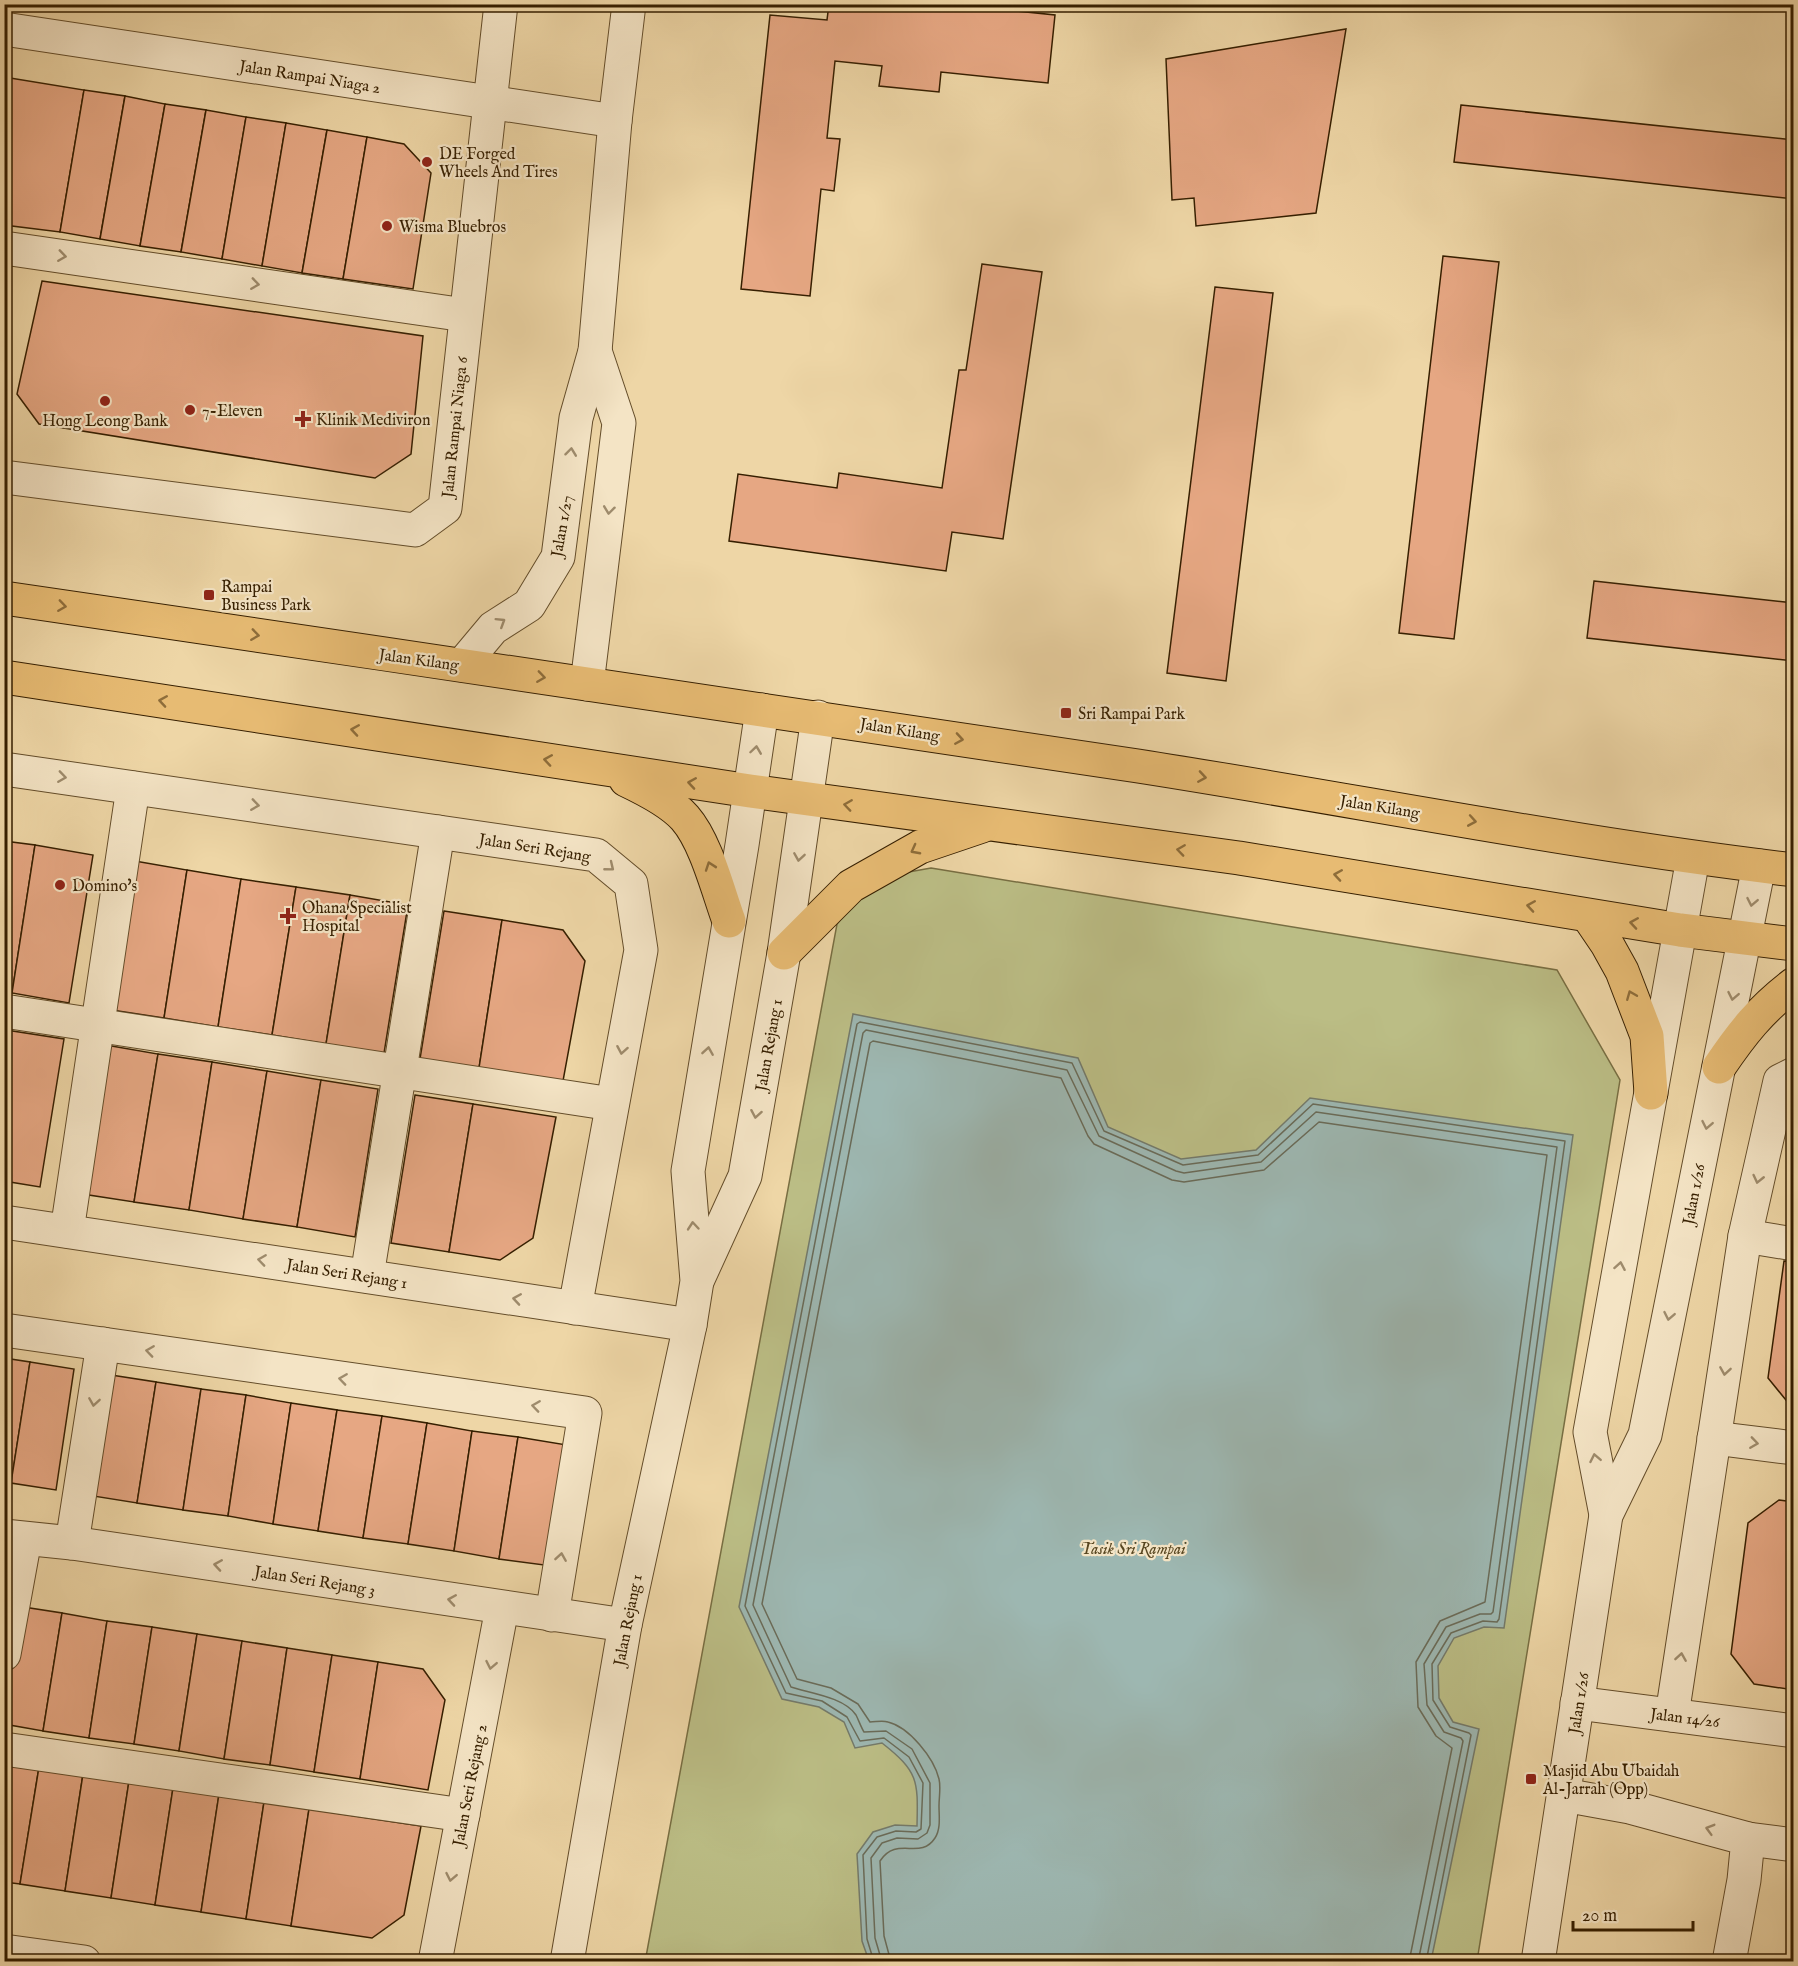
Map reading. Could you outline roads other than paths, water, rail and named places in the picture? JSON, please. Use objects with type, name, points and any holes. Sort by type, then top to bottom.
[{"type":"main road","name":"Jalan Kilang","points":[[4,598],[818,717],[1145,767],[1693,858],[1794,870]]},
{"type":"main road","points":[[4,677],[606,770],[1239,858],[1588,916],[1794,944]]},
{"type":"main road","points":[[606,770],[652,793],[685,818],[705,852],[729,921]]},
{"type":"main road","points":[[784,953],[851,886],[920,847],[990,824]]},
{"type":"main road","points":[[1588,916],[1622,971],[1647,1036],[1651,1093]]},
{"type":"main road","points":[[1719,1067],[1748,1026],[1772,1001],[1794,984]]},
{"type":"street","name":"Jalan Rampai Niaga 6","points":[[4,477],[415,530],[445,508],[488,103],[501,4]]},
{"type":"street","name":"Jalan 1/27","points":[[462,666],[492,628],[529,605],[558,557],[576,418],[595,351],[615,121],[628,4]]},
{"type":"street","name":"Jalan Rampai Niaga 2","points":[[4,29],[615,121]]},
{"type":"street","points":[[4,248],[465,315]]},
{"type":"street","name":"Jalan 1/27","points":[[587,684],[619,423],[595,351]]},
{"type":"street","name":"Jalan Rejang 1","points":[[567,1962],[625,1625],[690,1325],[697,1281],[688,1171],[762,710]]},
{"type":"street","name":"Jalan Rejang 1","points":[[697,1281],[745,1176],[784,953],[818,717]]},
{"type":"street","name":"Jalan Seri Rejang","points":[[4,769],[596,855],[631,884],[641,950],[575,1308]]},
{"type":"street","points":[[67,1232],[134,788]]},
{"type":"street","points":[[367,1276],[438,832]]},
{"type":"street","name":"Jalan 1/26","points":[[1606,1515],[1590,1432],[1693,858]]},
{"type":"street","name":"Jalan 1/26","points":[[1538,1962],[1606,1515],[1645,1435],[1759,866]]},
{"type":"street","points":[[4,1011],[612,1104]]},
{"type":"street","points":[[1672,1715],[1745,1236],[1787,1077]]},
{"type":"street","name":"Jalan Seri Rejang 1","points":[[4,1222],[690,1325]]},
{"type":"street","points":[[1745,1236],[1794,1244]]},
{"type":"street","points":[[4,1330],[585,1413],[552,1615]]},
{"type":"street","points":[[72,1543],[103,1344]]},
{"type":"street","points":[[1714,1438],[1794,1448]]},
{"type":"street","points":[[4,1654],[15,1537]]},
{"type":"street","name":"Jalan Seri Rejang 3","points":[[15,1537],[72,1543],[625,1625]]},
{"type":"street","name":"Jalan Seri Rejang 2","points":[[435,1962],[502,1608]]},
{"type":"street","name":"Jalan 14/26","points":[[1577,1703],[1794,1731]]},
{"type":"street","points":[[4,1749],[463,1815]]},
{"type":"street","points":[[1564,1795],[1630,1807],[1749,1839],[1794,1845]]},
{"type":"street","points":[[1729,1962],[1749,1839]]},
{"type":"street","points":[[4,1951],[84,1962]]},
{"type":"water","name":"Tasik Sri Rampai","points":[[853,1014],[1078,1058],[1108,1127],[1181,1159],[1256,1150],[1310,1098],[1573,1135],[1504,1628],[1484,1627],[1454,1638],[1438,1666],[1439,1698],[1453,1722],[1479,1729],[1431,1961],[869,1961],[862,1941],[857,1854],[873,1832],[895,1825],[917,1826],[914,1778],[903,1762],[882,1743],[855,1748],[844,1722],[819,1707],[782,1699],[739,1607]]},
{"type":"place","name":"DE Forged Wheels And Tires","points":[[427,162]]},
{"type":"place","name":"Wisma Bluebros","points":[[387,226]]},
{"type":"place","name":"Hong Leong Bank","points":[[105,401]]},
{"type":"place","name":"7-Eleven","points":[[190,410]]},
{"type":"place","name":"Klinik Mediviron","points":[[303,419]]},
{"type":"place","name":"Rampai Business Park","points":[[209,595]]},
{"type":"place","name":"Sri Rampai Park","points":[[1066,713]]},
{"type":"place","name":"Domino's","points":[[60,885]]},
{"type":"place","name":"Ohana Specialist Hospital","points":[[288,916]]},
{"type":"place","name":"Masjid Abu Ubaidah Al-Jarrah (Opp)","points":[[1531,1779]]}]
